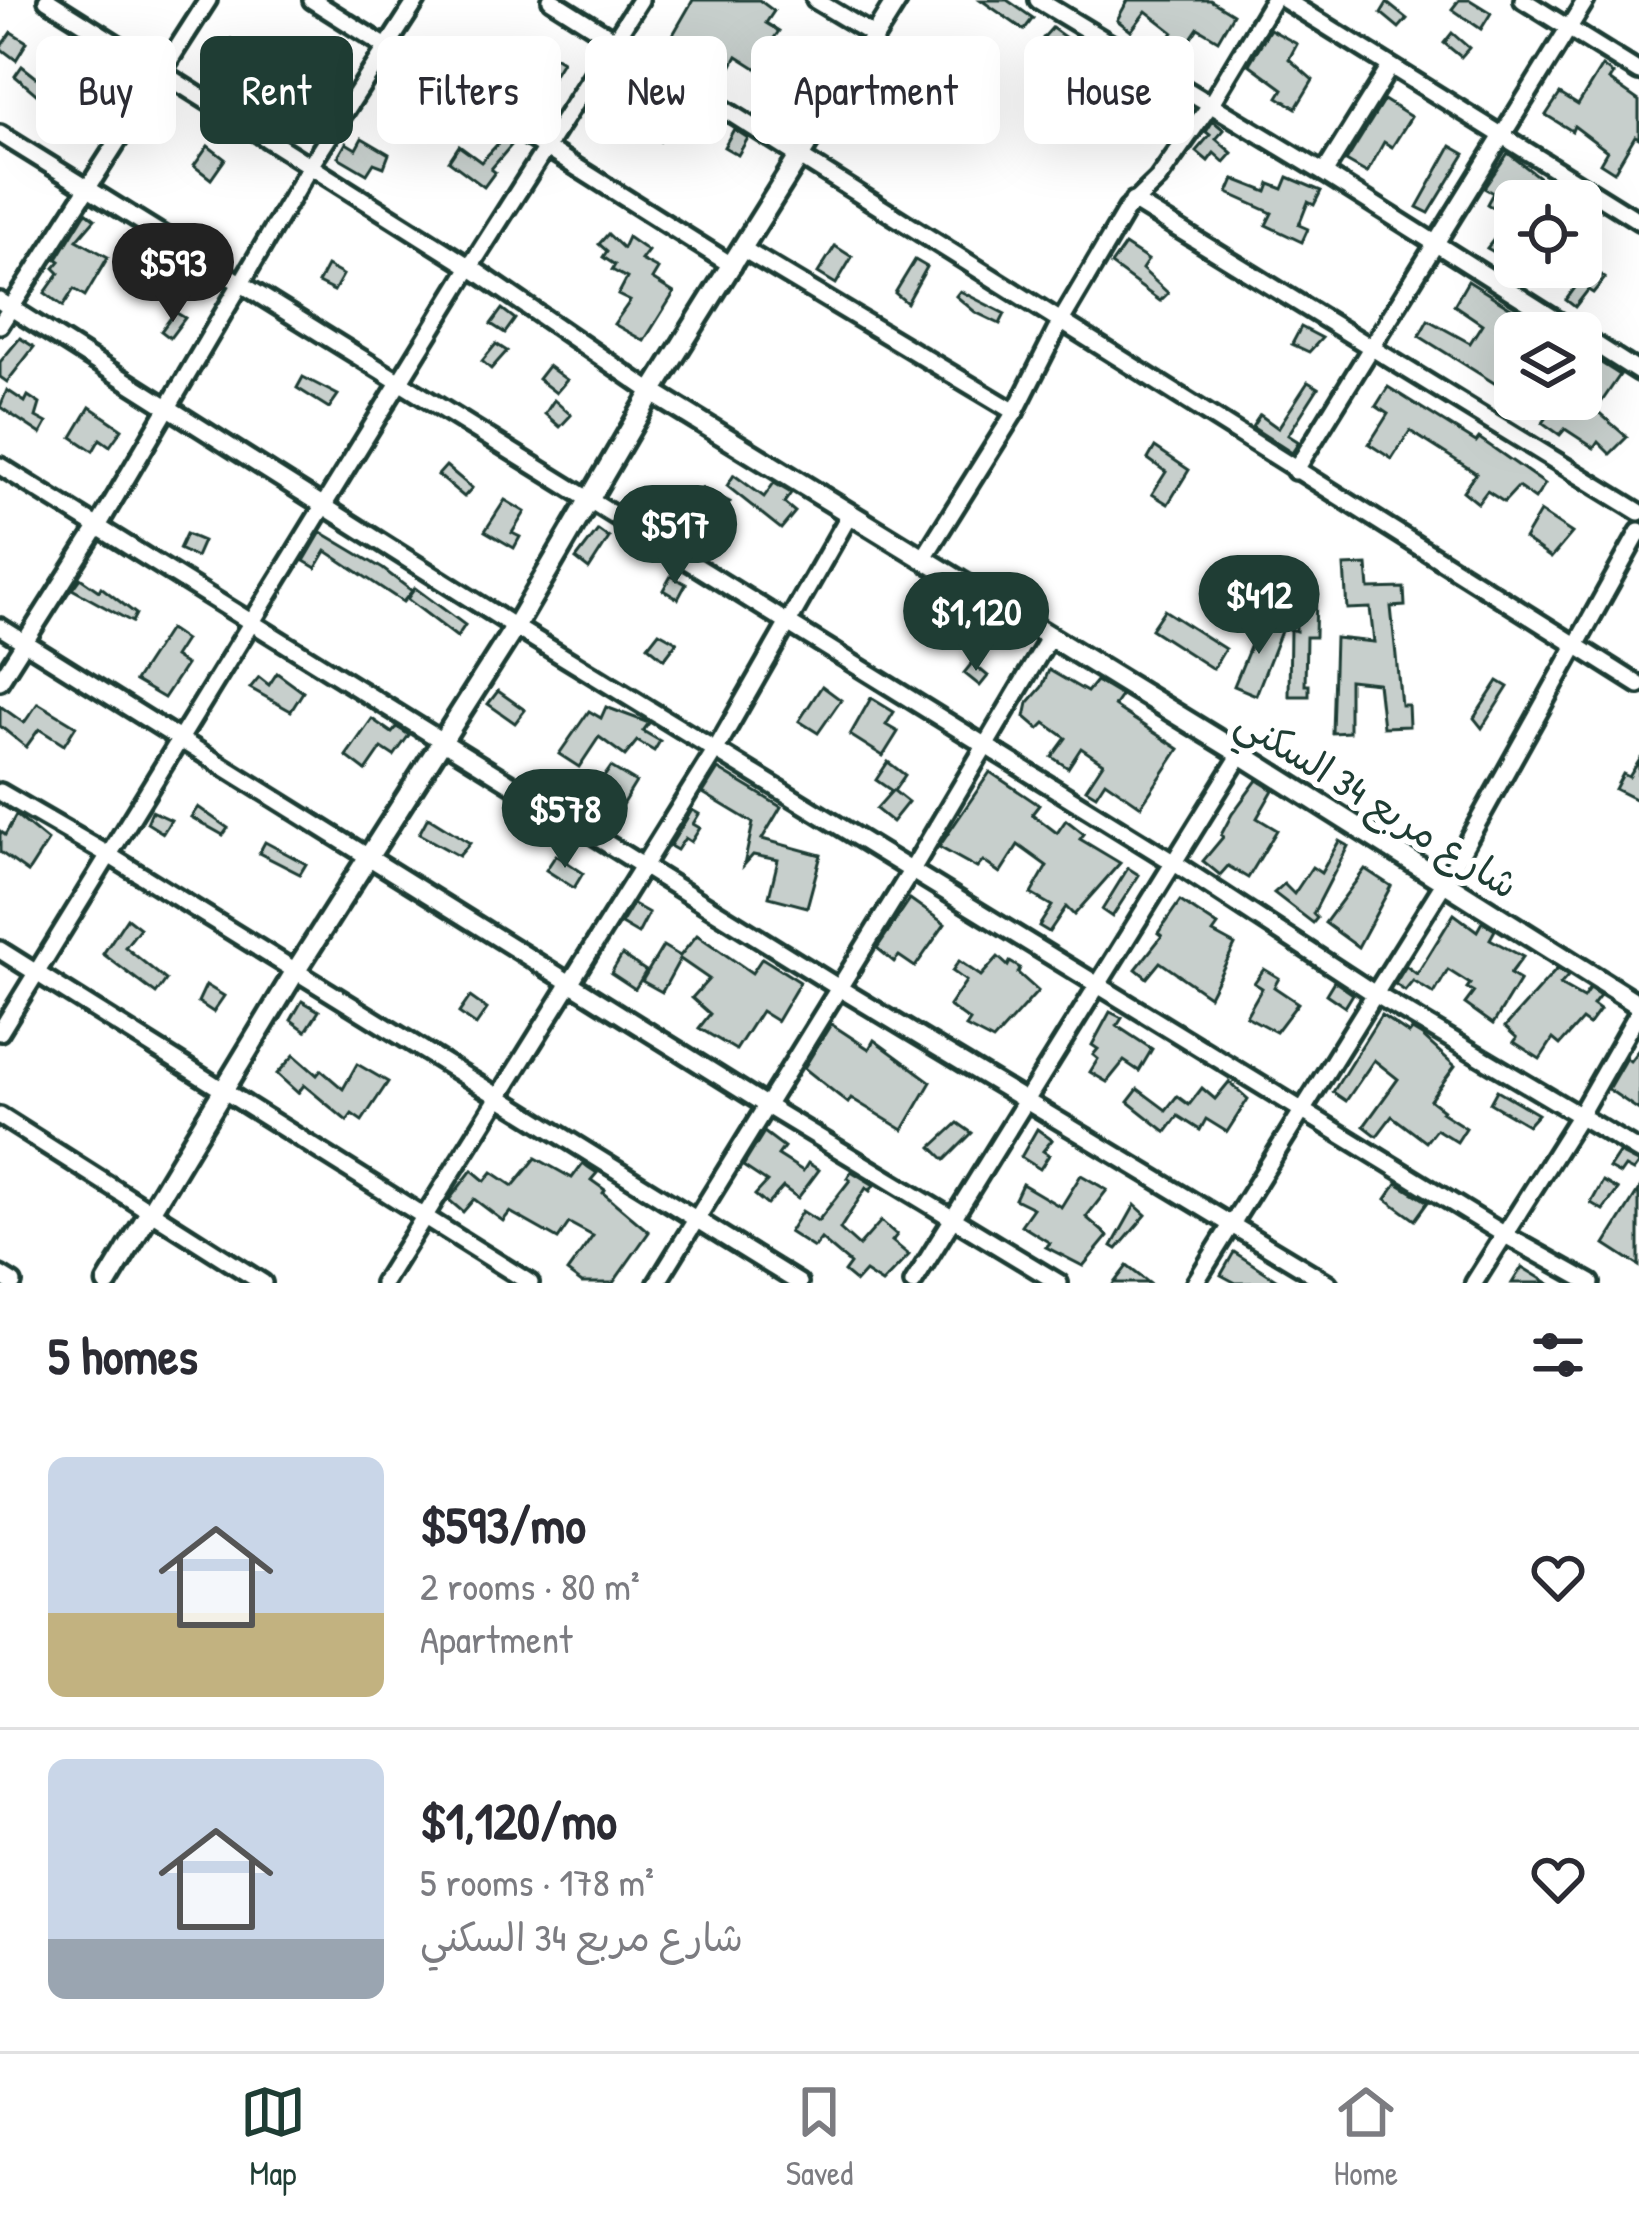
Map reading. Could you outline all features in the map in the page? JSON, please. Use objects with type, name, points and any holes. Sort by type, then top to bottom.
[{"type":"street","points":[[47,0],[104,36]]},
{"type":"street","points":[[176,51],[208,0]]},
{"type":"street","points":[[312,0],[377,40]]},
{"type":"street","points":[[394,36],[417,0]]},
{"type":"street","points":[[551,0],[609,36]]},
{"type":"street","points":[[618,36],[640,0]]},
{"type":"street","points":[[815,0],[875,36],[897,0]]},
{"type":"street","points":[[1038,0],[1544,312]]},
{"type":"street","points":[[923,559],[1015,412],[1061,321],[1133,201],[1158,179],[1210,105],[1273,0]]},
{"type":"street","points":[[1286,0],[1639,221]]},
{"type":"street","points":[[1523,0],[1639,72]]},
{"type":"street","points":[[1295,470],[1586,0]]},
{"type":"street","points":[[0,680],[97,528],[310,166],[377,62]]},
{"type":"street","points":[[1324,173],[1390,67]]},
{"type":"street","points":[[176,82],[470,267],[652,392]]},
{"type":"street","points":[[0,1032],[585,87]]},
{"type":"street","points":[[727,113],[1639,685]]},
{"type":"street","points":[[0,134],[1176,864],[1376,994],[1639,1151]]},
{"type":"street","points":[[0,325],[5,304],[114,144]]},
{"type":"street","points":[[542,144],[1015,412]]},
{"type":"street","points":[[106,1283],[295,972],[515,627],[652,392],[810,144]]},
{"type":"street","points":[[1133,201],[1639,512]]},
{"type":"street","points":[[5,304],[515,627],[1505,1235],[1591,1283]]},
{"type":"street","points":[[1602,349],[1639,372]]},
{"type":"street","name":"شارع مربع 34 السكني","points":[[652,392],[1241,754],[1639,1008]]},
{"type":"street","points":[[0,466],[838,988],[1328,1283]]},
{"type":"street","points":[[383,1283],[716,748],[850,514]]},
{"type":"street","points":[[1195,1283],[1444,883],[1639,532]]},
{"type":"street","points":[[0,627],[1059,1283]]},
{"type":"street","points":[[657,1283],[1049,638]]},
{"type":"street","points":[[913,1283],[1241,754]]},
{"type":"street","points":[[0,792],[799,1283]]},
{"type":"street","points":[[0,950],[530,1283]]},
{"type":"street","points":[[1474,1283],[1578,1118],[1639,1008]]},
{"type":"street","points":[[0,1116],[263,1283]]},
{"type":"street","points":[[0,1275],[13,1283]]},
{"type":"building","points":[[693,0],[759,0],[774,11],[766,23],[779,31],[776,36],[751,36],[751,65],[737,56],[730,69],[727,36],[672,36]]},
{"type":"building","points":[[981,0],[1007,0],[1033,18],[1024,30]]},
{"type":"building","points":[[1128,0],[1210,0],[1233,14],[1218,40],[1198,28],[1193,36],[1170,36],[1173,32],[1146,11],[1131,31],[1117,20]]},
{"type":"building","points":[[1459,0],[1470,0],[1491,13],[1481,29],[1452,9]]},
{"type":"building","points":[[1387,3],[1407,19],[1399,28],[1381,13]]},
{"type":"building","points":[[1270,29],[1297,44],[1289,59],[1313,80],[1296,108],[1278,97],[1283,89],[1249,64]]},
{"type":"building","points":[[11,32],[27,42],[16,60],[0,48]]},
{"type":"building","points":[[1452,33],[1469,48],[1461,57],[1444,43]]},
{"type":"building","points":[[22,66],[36,77],[36,94],[15,76]]},
{"type":"building","points":[[1602,66],[1613,74],[1609,80],[1639,101],[1639,138],[1635,136],[1614,172],[1600,163],[1607,151],[1574,126],[1572,131],[1546,115],[1560,94],[1578,105]]},
{"type":"building","points":[[1384,100],[1411,117],[1392,147],[1384,142],[1367,173],[1346,161]]},
{"type":"building","points":[[1213,121],[1224,130],[1216,139],[1232,153],[1224,162],[1214,153],[1208,161],[1196,151],[1210,135],[1206,132]]},
{"type":"building","points":[[734,129],[748,138],[738,155],[724,147]]},
{"type":"building","points":[[362,138],[389,154],[384,167],[374,163],[367,174],[338,157],[345,144],[356,149]]},
{"type":"building","points":[[498,144],[512,144],[491,169],[495,172],[484,187],[449,161],[459,146],[481,162]]},
{"type":"building","points":[[208,146],[225,159],[211,179],[194,166]]},
{"type":"building","points":[[1451,146],[1465,154],[1429,213],[1417,207]]},
{"type":"building","points":[[1508,153],[1543,180],[1494,180],[1494,209],[1487,204],[1493,193],[1484,188]]},
{"type":"building","points":[[1288,177],[1321,191],[1314,205],[1308,202],[1299,225],[1308,229],[1302,242],[1266,225],[1272,213],[1228,193],[1234,179],[1267,192],[1270,184],[1283,189]]},
{"type":"building","points":[[86,212],[95,219],[77,240],[108,257],[85,296],[74,289],[63,306],[45,293],[59,273],[54,268],[57,259]]},
{"type":"building","points":[[608,234],[623,248],[628,237],[648,251],[641,260],[658,269],[652,279],[674,293],[644,341],[614,324],[630,301],[618,295],[627,278],[612,270],[615,265],[603,257],[607,251],[599,244]]},
{"type":"building","points":[[1125,245],[1148,260],[1142,269],[1168,293],[1160,301],[1111,265]]},
{"type":"building","points":[[835,246],[852,257],[836,284],[818,273]]},
{"type":"building","points":[[915,260],[927,267],[907,303],[895,293]]},
{"type":"building","points":[[327,266],[343,275],[334,291],[318,283]]},
{"type":"building","points":[[1468,281],[1517,312],[1494,312],[1494,383],[1419,336],[1428,320],[1470,343],[1482,324],[1454,305]]},
{"type":"building","points":[[1575,288],[1597,288],[1593,293],[1588,290],[1575,307],[1566,300]]},
{"type":"building","points":[[960,291],[1005,314],[1000,324],[975,312],[956,296]]},
{"type":"building","points":[[502,309],[515,319],[505,333],[491,324]]},
{"type":"building","points":[[175,312],[185,318],[170,338],[161,331]]},
{"type":"building","points":[[1301,327],[1322,338],[1309,352],[1292,344]]},
{"type":"building","points":[[20,338],[34,347],[7,382],[0,377],[0,362]]},
{"type":"building","points":[[496,344],[507,351],[491,369],[482,361]]},
{"type":"building","points":[[1602,364],[1620,375],[1602,401]]},
{"type":"building","points":[[548,366],[567,380],[556,393],[538,379]]},
{"type":"building","points":[[303,377],[338,395],[329,408],[297,388]]},
{"type":"building","points":[[1308,382],[1318,388],[1288,435],[1299,442],[1292,453],[1252,427],[1260,415],[1278,428]]},
{"type":"building","points":[[1388,387],[1476,442],[1479,438],[1545,484],[1535,499],[1518,487],[1504,502],[1487,491],[1478,503],[1463,491],[1476,473],[1410,431],[1392,459],[1369,444],[1388,414],[1376,406]]},
{"type":"building","points":[[7,390],[25,402],[28,396],[40,404],[36,417],[47,423],[41,434],[0,407]]},
{"type":"building","points":[[554,400],[571,415],[560,427],[545,414]]},
{"type":"building","points":[[90,407],[122,429],[110,446],[100,439],[93,451],[72,437]]},
{"type":"building","points":[[1602,415],[1627,437],[1610,454],[1598,442],[1594,448],[1565,429],[1560,435],[1543,423],[1602,420]]},
{"type":"building","points":[[1155,447],[1189,470],[1168,504],[1152,494],[1166,472],[1148,459]]},
{"type":"building","points":[[446,466],[472,488],[464,497],[438,475]]},
{"type":"building","points":[[734,475],[764,497],[774,483],[791,493],[784,503],[795,512],[781,529],[727,486]]},
{"type":"building","points":[[702,488],[730,502],[723,513],[696,499]]},
{"type":"building","points":[[505,500],[525,512],[512,533],[520,537],[514,548],[485,531]]},
{"type":"building","points":[[1540,512],[1572,533],[1551,558],[1524,539]]},
{"type":"building","points":[[598,530],[609,538],[589,569],[576,559]]},
{"type":"building","points":[[321,532],[412,591],[403,602],[326,551],[316,568],[304,561]]},
{"type":"building","points":[[186,534],[203,541],[196,557],[179,549]]},
{"type":"building","points":[[1367,565],[1369,589],[1404,588],[1405,606],[1391,607],[1401,705],[1408,705],[1409,726],[1383,727],[1378,683],[1349,680],[1349,732],[1332,733],[1335,638],[1374,642],[1370,608],[1347,609],[1344,566]]},
{"type":"building","points":[[671,576],[686,584],[678,599],[663,590]]},
{"type":"building","points":[[80,578],[99,591],[101,587],[136,614],[132,622],[72,589]]},
{"type":"building","points":[[415,588],[465,625],[457,637],[407,599]]},
{"type":"building","points":[[1296,592],[1316,592],[1315,637],[1306,637],[1309,696],[1289,696]]},
{"type":"building","points":[[930,598],[947,611],[937,626],[921,614]]},
{"type":"building","points":[[1164,610],[1225,649],[1213,669],[1151,629]]},
{"type":"building","points":[[1262,618],[1283,626],[1256,695],[1234,686]]},
{"type":"building","points":[[169,629],[185,640],[174,657],[186,665],[164,698],[135,681]]},
{"type":"building","points":[[659,632],[677,642],[664,659],[648,646]]},
{"type":"building","points":[[972,663],[988,676],[980,686],[964,673]]},
{"type":"building","points":[[1049,670],[1087,692],[1096,681],[1121,696],[1114,706],[1179,749],[1141,806],[1105,781],[1096,795],[1086,789],[1103,763],[1081,748],[1068,768],[1052,757],[1066,738],[1045,723],[1039,729],[1025,717],[1028,703]]},
{"type":"building","points":[[277,673],[303,692],[291,711],[250,688],[259,677],[269,685]]},
{"type":"building","points":[[1498,681],[1508,687],[1482,728],[1474,718]]},
{"type":"building","points":[[822,686],[841,700],[818,733],[799,721]]},
{"type":"building","points":[[498,691],[525,710],[515,723],[488,704]]},
{"type":"building","points":[[871,698],[894,712],[886,725],[898,732],[883,756],[850,735]]},
{"type":"building","points":[[38,703],[76,726],[64,745],[39,729],[26,747],[0,726],[0,706],[24,723]]},
{"type":"building","points":[[606,707],[649,723],[643,731],[660,741],[654,751],[637,741],[625,756],[599,737],[579,767],[559,754],[589,711],[601,718]]},
{"type":"building","points":[[372,719],[392,733],[397,727],[409,735],[394,756],[382,748],[366,771],[346,756]]},
{"type":"building","points":[[1639,761],[1639,801],[1615,789],[1623,774],[1629,777]]},
{"type":"building","points":[[888,762],[905,775],[894,791],[908,802],[892,822],[876,809],[892,791],[876,780]]},
{"type":"building","points":[[611,767],[636,782],[620,808],[595,790]]},
{"type":"building","points":[[718,769],[781,807],[762,839],[821,855],[807,907],[769,897],[778,860],[753,855],[744,865],[753,823],[703,793]]},
{"type":"building","points":[[990,772],[1039,805],[1032,814],[1057,833],[1066,820],[1084,834],[1080,839],[1120,863],[1074,915],[1066,907],[1049,932],[1039,926],[1052,906],[1031,894],[1047,866],[1018,845],[1000,873],[983,861],[977,868],[939,847]]},
{"type":"building","points":[[1257,780],[1273,790],[1257,818],[1277,830],[1248,878],[1228,866],[1220,875],[1203,861]]},
{"type":"building","points":[[198,807],[228,828],[223,835],[191,817]]},
{"type":"building","points":[[692,810],[699,814],[693,824],[700,828],[691,842],[685,838],[677,850],[670,846]]},
{"type":"building","points":[[152,811],[171,820],[163,833],[147,823]]},
{"type":"building","points":[[16,815],[48,841],[28,872],[0,852],[0,831],[5,835]]},
{"type":"building","points":[[428,817],[470,843],[459,856],[419,834]]},
{"type":"building","points":[[1339,841],[1348,846],[1313,914],[1317,918],[1313,923],[1274,893],[1284,884],[1294,894],[1312,867],[1321,873]]},
{"type":"building","points":[[265,842],[306,864],[300,874],[259,853]]},
{"type":"building","points":[[556,855],[583,873],[574,888],[546,870]]},
{"type":"building","points":[[1128,868],[1139,875],[1112,917],[1102,910]]},
{"type":"building","points":[[1365,869],[1391,886],[1358,947],[1325,923]]},
{"type":"building","points":[[910,899],[945,924],[915,967],[899,956],[894,962],[877,948]]},
{"type":"building","points":[[1180,901],[1218,926],[1213,933],[1235,945],[1209,996],[1160,962],[1147,978],[1136,969],[1162,936],[1158,933]]},
{"type":"building","points":[[633,904],[649,913],[638,934],[621,924]]},
{"type":"building","points":[[1454,914],[1477,931],[1482,922],[1495,930],[1490,939],[1523,957],[1510,974],[1520,980],[1493,1024],[1465,1004],[1474,992],[1467,988],[1470,984],[1448,970],[1434,994],[1413,981],[1405,991],[1395,984],[1406,966],[1417,974]]},
{"type":"building","points":[[127,918],[140,928],[125,947],[166,980],[156,994],[103,954]]},
{"type":"building","points":[[697,935],[752,973],[762,958],[800,982],[777,1021],[761,1011],[736,1050],[699,1028],[710,1014],[692,998],[709,979],[680,959],[662,992],[642,981],[663,946],[680,956]]},
{"type":"building","points":[[622,955],[646,971],[635,989],[611,973]]},
{"type":"building","points":[[998,957],[1020,968],[1018,973],[1038,991],[993,1041],[966,1027],[970,1021],[949,1006],[966,981],[952,971],[959,961],[981,976]]},
{"type":"building","points":[[1264,969],[1279,978],[1274,987],[1298,1003],[1276,1032],[1246,1016],[1262,988],[1254,983]]},
{"type":"building","points":[[1557,969],[1568,976],[1560,985],[1583,998],[1589,989],[1600,996],[1593,1005],[1600,1010],[1589,1025],[1582,1020],[1560,1045],[1553,1039],[1540,1059],[1514,1042],[1517,1038],[1505,1027]]},
{"type":"building","points":[[1334,981],[1353,994],[1345,1007],[1326,994]]},
{"type":"building","points":[[206,985],[224,996],[213,1012],[198,1002]]},
{"type":"building","points":[[470,997],[487,1009],[476,1025],[459,1013]]},
{"type":"building","points":[[302,1001],[319,1011],[306,1031],[291,1020]]},
{"type":"building","points":[[1110,1012],[1122,1018],[1117,1026],[1152,1049],[1139,1071],[1124,1061],[1107,1082],[1090,1072],[1098,1059],[1093,1055],[1098,1049],[1092,1045]]},
{"type":"building","points":[[1381,1015],[1409,1034],[1412,1030],[1422,1036],[1455,1066],[1430,1100],[1466,1128],[1457,1142],[1436,1129],[1426,1142],[1392,1116],[1377,1136],[1364,1126],[1398,1079],[1374,1060],[1346,1101],[1333,1092]]},
{"type":"building","points":[[831,1024],[869,1049],[874,1040],[931,1082],[903,1130],[851,1098],[848,1103],[804,1068]]},
{"type":"building","points":[[1639,1049],[1639,1110],[1608,1089],[1626,1058],[1630,1061]]},
{"type":"building","points":[[294,1055],[343,1089],[357,1064],[388,1082],[362,1121],[352,1114],[347,1121],[304,1085],[298,1093],[277,1074]]},
{"type":"building","points":[[1229,1082],[1248,1099],[1227,1132],[1206,1119],[1200,1130],[1178,1116],[1166,1132],[1128,1102],[1138,1089],[1166,1110],[1177,1096],[1189,1105],[1202,1088],[1215,1099]]},
{"type":"building","points":[[1497,1090],[1538,1114],[1528,1125],[1490,1103]]},
{"type":"building","points":[[958,1123],[972,1133],[945,1160],[932,1147]]},
{"type":"building","points":[[1037,1129],[1052,1140],[1043,1151],[1049,1155],[1040,1169],[1021,1157]]},
{"type":"building","points":[[764,1132],[784,1147],[778,1155],[803,1171],[808,1163],[819,1170],[798,1198],[783,1187],[767,1205],[755,1195],[767,1182],[743,1166]]},
{"type":"building","points":[[1619,1153],[1639,1163],[1633,1171],[1625,1167],[1620,1174],[1609,1168]]},
{"type":"building","points":[[536,1158],[572,1178],[583,1163],[597,1173],[591,1180],[603,1193],[649,1232],[613,1283],[582,1283],[567,1272],[593,1236],[569,1223],[558,1239],[510,1212],[503,1221],[474,1199],[463,1212],[449,1200],[472,1170],[485,1181],[492,1172],[513,1186]]},
{"type":"building","points":[[851,1171],[874,1185],[870,1191],[866,1188],[840,1229],[859,1246],[881,1221],[897,1235],[892,1241],[909,1255],[882,1283],[865,1272],[856,1282],[844,1272],[850,1264],[821,1239],[814,1248],[789,1232],[802,1211],[818,1221],[850,1180]]},
{"type":"building","points":[[1081,1175],[1107,1190],[1086,1217],[1108,1236],[1083,1266],[1046,1247],[1050,1243],[1021,1225],[1033,1208],[1015,1199],[1022,1184],[1061,1207]]},
{"type":"building","points":[[1603,1181],[1618,1190],[1603,1210],[1591,1203]]},
{"type":"building","points":[[1397,1183],[1428,1202],[1415,1220],[1386,1199]]},
{"type":"building","points":[[1639,1190],[1639,1266],[1605,1244]]},
{"type":"building","points":[[1135,1205],[1146,1215],[1117,1249],[1112,1246]]},
{"type":"building","points":[[1234,1252],[1282,1283],[1236,1283],[1221,1275]]},
{"type":"building","points":[[1127,1266],[1149,1283],[1114,1283]]},
{"type":"building","points":[[1522,1267],[1548,1283],[1512,1283]]}]
